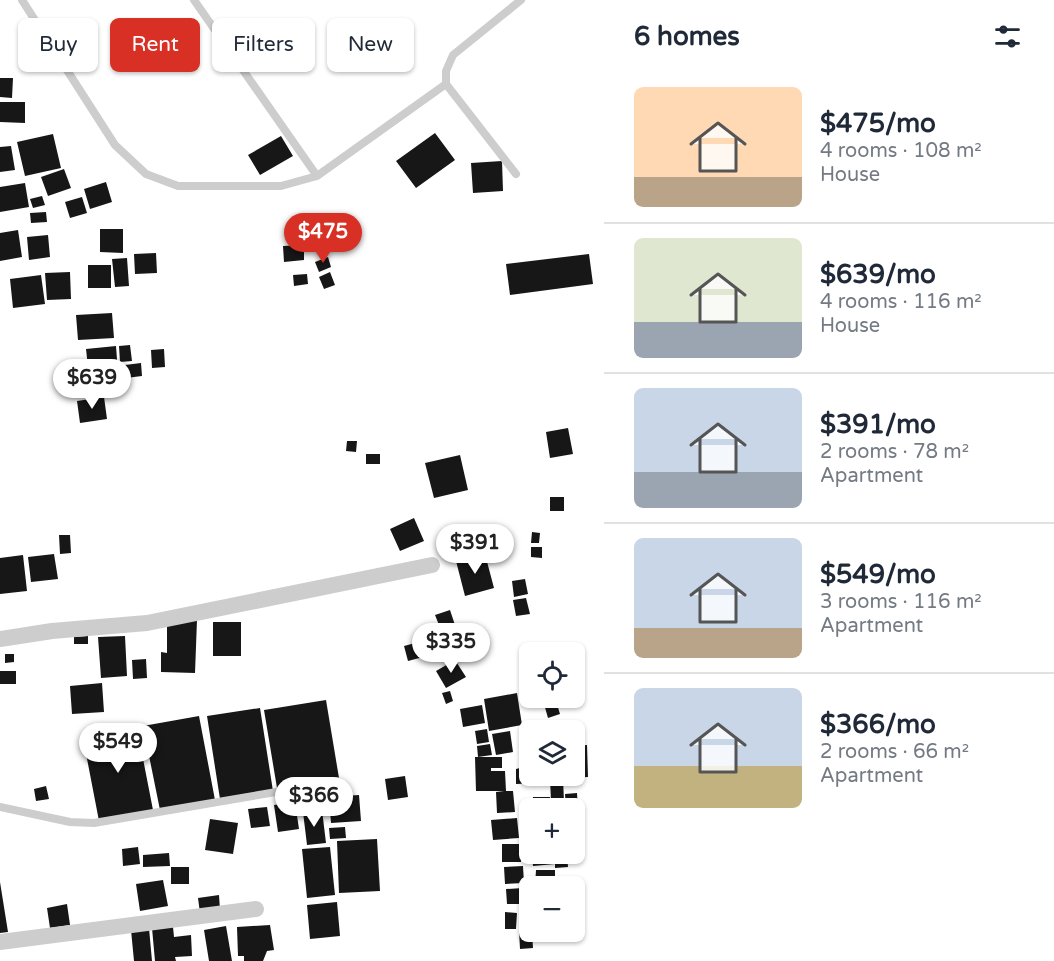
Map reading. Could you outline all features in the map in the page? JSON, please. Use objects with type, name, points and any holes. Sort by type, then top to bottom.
[{"type":"street","points":[[0,639],[52,631],[147,623],[432,565]]},
{"type":"street","points":[[0,942],[256,909]]},
{"type":"lane","points":[[22,0],[115,145],[146,174],[178,186],[281,186],[317,176],[446,84]]},
{"type":"lane","points":[[194,0],[317,176]]},
{"type":"lane","points":[[516,174],[446,84],[446,71],[453,55],[521,0]]},
{"type":"lane","points":[[0,807],[70,822],[94,823],[334,782]]},
{"type":"building","points":[[0,78],[13,78],[12,98],[0,97]]},
{"type":"building","points":[[0,102],[25,102],[25,123],[0,122]]},
{"type":"building","points":[[435,133],[455,160],[416,188],[396,161]]},
{"type":"building","points":[[53,134],[61,168],[25,176],[17,142]]},
{"type":"building","points":[[281,136],[293,156],[260,175],[248,155]]},
{"type":"building","points":[[11,146],[15,170],[0,172],[0,147]]},
{"type":"building","points":[[502,161],[503,191],[473,193],[471,163]]},
{"type":"building","points":[[64,169],[71,188],[48,196],[41,177]]},
{"type":"building","points":[[106,182],[112,202],[90,209],[84,189]]},
{"type":"building","points":[[25,183],[29,207],[0,212],[0,187]]},
{"type":"building","points":[[42,196],[45,205],[33,208],[30,199]]},
{"type":"building","points":[[82,197],[87,213],[70,218],[65,202]]},
{"type":"building","points":[[46,212],[47,222],[31,223],[30,213]]},
{"type":"building","points":[[288,221],[324,222],[324,237],[288,237]]},
{"type":"building","points":[[100,229],[123,229],[123,253],[100,252]]},
{"type":"building","points":[[18,230],[22,257],[0,261],[0,233]]},
{"type":"building","points":[[48,235],[50,257],[29,260],[27,237]]},
{"type":"building","points":[[304,245],[304,260],[284,262],[283,246]]},
{"type":"building","points":[[156,253],[157,273],[135,274],[134,254]]},
{"type":"building","points":[[589,254],[593,284],[510,295],[506,264]]},
{"type":"building","points":[[328,257],[331,267],[319,272],[315,262]]},
{"type":"building","points":[[127,258],[129,286],[115,287],[112,259]]},
{"type":"building","points":[[88,265],[111,265],[111,288],[88,288]]},
{"type":"building","points":[[70,272],[71,299],[47,300],[45,273]]},
{"type":"building","points":[[330,272],[335,285],[324,289],[319,277]]},
{"type":"building","points":[[307,274],[308,284],[294,286],[293,275]]},
{"type":"building","points":[[41,275],[45,304],[13,308],[10,279]]},
{"type":"building","points":[[112,313],[114,338],[78,340],[76,315]]},
{"type":"building","points":[[130,345],[132,361],[120,362],[119,346]]},
{"type":"building","points":[[116,346],[118,373],[89,376],[86,349]]},
{"type":"building","points":[[164,349],[165,367],[152,368],[151,350]]},
{"type":"building","points":[[141,363],[142,376],[126,378],[125,365]]},
{"type":"building","points":[[104,397],[107,419],[80,423],[77,401]]},
{"type":"building","points":[[568,428],[573,454],[550,458],[546,432]]},
{"type":"building","points":[[347,441],[357,441],[356,452],[346,451]]},
{"type":"building","points":[[366,454],[380,454],[380,464],[366,464]]},
{"type":"building","points":[[460,455],[468,490],[434,498],[425,463]]},
{"type":"building","points":[[550,497],[564,497],[564,511],[550,511]]},
{"type":"building","points":[[414,518],[424,541],[400,551],[390,529]]},
{"type":"building","points":[[532,532],[540,533],[539,543],[531,543]]},
{"type":"building","points":[[59,535],[70,535],[71,553],[60,554]]},
{"type":"building","points":[[531,547],[542,547],[542,558],[531,557]]},
{"type":"building","points":[[54,554],[58,579],[31,582],[28,557]]},
{"type":"building","points":[[485,554],[494,588],[465,596],[456,561]]},
{"type":"building","points":[[23,555],[27,591],[0,594],[0,558]]},
{"type":"building","points":[[525,579],[528,594],[514,597],[512,581]]},
{"type":"building","points":[[526,598],[530,614],[516,616],[513,600]]},
{"type":"building","points":[[450,610],[455,625],[441,630],[435,615]]},
{"type":"building","points":[[167,620],[197,620],[195,673],[161,672],[161,652],[167,653]]},
{"type":"building","points":[[213,622],[241,622],[241,656],[213,656]]},
{"type":"building","points":[[457,635],[464,650],[442,659],[436,645]]},
{"type":"building","points":[[88,636],[88,644],[74,644],[74,637]]},
{"type":"building","points":[[125,636],[127,676],[101,678],[98,637]]},
{"type":"building","points":[[419,642],[423,657],[408,661],[404,646]]},
{"type":"building","points":[[5,654],[14,654],[14,662],[5,663]]},
{"type":"building","points":[[146,659],[147,678],[133,679],[132,660]]},
{"type":"building","points":[[455,660],[466,677],[446,688],[436,671]]},
{"type":"building","points":[[0,671],[16,671],[16,684],[0,684]]},
{"type":"building","points":[[102,683],[104,712],[72,714],[70,686]]},
{"type":"building","points":[[450,691],[453,701],[446,704],[442,693]]},
{"type":"building","points":[[517,693],[521,720],[519,720],[519,726],[489,731],[484,699]]},
{"type":"building","points":[[326,700],[339,778],[277,788],[264,710]]},
{"type":"building","points":[[482,705],[485,723],[463,727],[460,709]]},
{"type":"building","points":[[260,708],[273,791],[220,799],[207,716]]},
{"type":"building","points":[[545,708],[558,708],[560,714],[548,718]]},
{"type":"building","points":[[199,716],[215,800],[160,810],[143,726]]},
{"type":"building","points":[[137,728],[153,810],[99,821],[83,738]]},
{"type":"building","points":[[487,729],[489,742],[477,744],[475,731]]},
{"type":"building","points":[[510,731],[513,752],[496,755],[492,734]]},
{"type":"building","points":[[490,744],[492,755],[478,757],[477,746]]},
{"type":"building","points":[[585,745],[587,745],[588,777],[585,777]]},
{"type":"building","points":[[475,757],[502,757],[502,768],[491,768],[491,771],[505,771],[506,791],[513,791],[515,812],[497,813],[496,792],[504,791],[476,791]]},
{"type":"building","points":[[519,768],[519,784],[516,784],[516,769]]},
{"type":"building","points":[[405,776],[408,797],[388,800],[385,779]]},
{"type":"building","points":[[46,786],[49,799],[36,801],[34,789]]},
{"type":"building","points":[[550,786],[563,786],[564,798],[551,798]]},
{"type":"building","points":[[577,793],[577,798],[565,798],[565,794]]},
{"type":"building","points":[[359,795],[361,821],[331,823],[329,797]]},
{"type":"building","points":[[295,802],[299,829],[278,832],[274,805]]},
{"type":"building","points":[[267,807],[270,826],[251,828],[248,809]]},
{"type":"building","points":[[322,810],[326,843],[307,845],[303,812]]},
{"type":"building","points":[[517,818],[519,838],[493,840],[491,820]]},
{"type":"building","points":[[210,819],[238,823],[233,854],[205,850]]},
{"type":"building","points":[[345,827],[346,838],[330,839],[329,828]]},
{"type":"building","points":[[377,839],[380,891],[339,893],[337,841]]},
{"type":"building","points":[[502,844],[519,844],[519,862],[502,862]]},
{"type":"building","points":[[138,847],[140,864],[123,866],[122,849]]},
{"type":"building","points":[[330,847],[335,895],[307,898],[302,849]]},
{"type":"building","points":[[169,853],[170,866],[143,867],[143,855]]},
{"type":"building","points":[[555,864],[568,864],[568,867],[555,868]]},
{"type":"building","points":[[523,866],[524,876],[519,876],[519,883],[505,884],[504,867]]},
{"type":"building","points":[[171,867],[189,867],[189,884],[171,884]]},
{"type":"building","points":[[536,870],[555,870],[555,876],[536,876]]},
{"type":"building","points":[[163,880],[168,906],[140,911],[136,884]]},
{"type":"building","points":[[0,882],[8,932],[0,933]]},
{"type":"building","points":[[519,888],[519,904],[507,904],[506,889]]},
{"type":"building","points":[[219,895],[220,910],[200,913],[198,898]]},
{"type":"building","points":[[337,902],[340,936],[310,939],[307,905]]},
{"type":"building","points":[[67,904],[70,925],[50,928],[47,908]]},
{"type":"building","points":[[505,912],[517,913],[516,929],[505,929]]},
{"type":"building","points":[[270,925],[274,950],[267,951],[263,961],[244,961],[244,956],[238,956],[237,927]]},
{"type":"building","points":[[226,926],[232,961],[209,961],[204,930]]},
{"type":"building","points":[[173,927],[174,937],[191,935],[192,956],[175,957],[176,961],[155,961],[152,928]]},
{"type":"building","points":[[149,928],[152,961],[134,961],[131,930]]},
{"type":"building","points":[[520,942],[533,942],[533,948],[520,949]]}]
